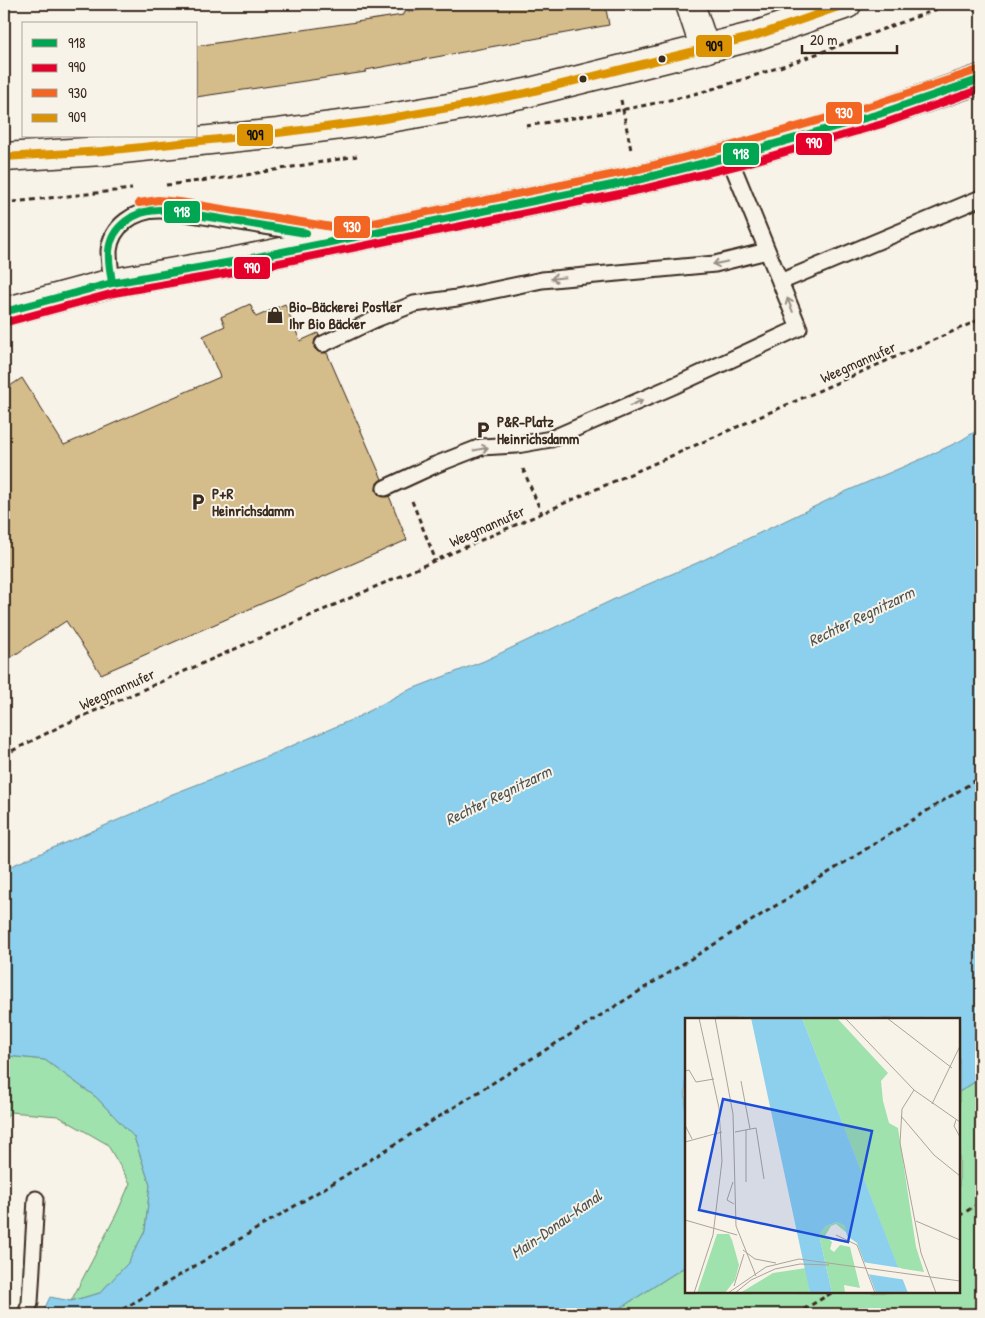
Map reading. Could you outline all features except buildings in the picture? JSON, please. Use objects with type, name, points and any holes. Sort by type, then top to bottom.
[{"type":"street","points":[[690,4],[705,49]]},
{"type":"street","points":[[4,157],[103,151],[269,134],[372,121],[526,93],[705,49],[755,36],[846,4]]},
{"type":"street","points":[[4,312],[112,283],[232,262],[637,180],[730,157],[879,114],[981,79]]},
{"type":"lane","points":[[385,488],[481,447],[513,445],[551,439],[591,423],[799,328],[730,157]]},
{"type":"lane","points":[[780,282],[981,198]]},
{"type":"lane","points":[[112,283],[109,249],[114,233],[123,223],[141,213],[158,210],[179,212],[344,239]]},
{"type":"lane","points":[[323,344],[376,319],[414,304],[457,298],[542,280],[715,264],[767,251]]},
{"type":"lane","points":[[26,1314],[30,1303],[36,1199]]},
{"type":"path","points":[[615,71],[637,180]]},
{"type":"path","name":"Weegmannufer","points":[[4,755],[63,725],[981,320]]},
{"type":"path","points":[[513,445],[542,514]]},
{"type":"path","points":[[404,479],[436,561]]},
{"type":"path","points":[[115,1314],[338,1180],[981,776]]},
{"type":"path","points":[[960,1215],[981,1202]]},
{"type":"path","points":[[796,1314],[831,1293]]},
{"type":"green space","points":[[8,1056],[45,1060],[96,1097],[134,1137],[150,1185],[145,1231],[128,1263],[100,1293],[71,1301],[117,1213],[130,1183],[107,1144],[58,1116],[10,1112],[4,1121],[4,1058]]},
{"type":"green space","points":[[981,1078],[981,1314],[611,1314],[685,1267],[685,1293],[960,1293],[960,1091]]},
{"type":"water","points":[[981,428],[981,1078],[960,1091],[960,1018],[685,1018],[685,1267],[611,1314],[42,1314],[50,1297],[71,1301],[100,1293],[128,1263],[145,1231],[150,1185],[134,1137],[96,1097],[45,1060],[8,1056],[4,1058],[4,869],[139,811],[170,795],[250,764],[360,716],[404,692],[484,661],[621,596],[697,563],[847,491],[960,441]]},
{"type":"transit line","name":"909","points":[[4,157],[103,151],[278,133],[372,121],[460,106],[526,93],[755,36],[847,4]]},
{"type":"transit line","name":"930","points":[[139,203],[158,200],[180,202],[344,229],[635,170],[726,147],[876,104],[978,70]]},
{"type":"transit line","name":"918","points":[[4,312],[112,283],[232,262],[637,180],[744,153],[879,114],[981,79]]},
{"type":"transit line","name":"990","points":[[7,322],[114,293],[234,272],[639,190],[747,163],[882,124],[981,89]]},
{"type":"transit line","name":"918","points":[[112,283],[109,251],[114,234],[126,221],[142,213],[159,210],[179,212],[306,233]]},
{"type":"place","name":"Bio-Bäckerei Postler Ihr Bio Bäcker","points":[[275,315]]},
{"type":"place","name":"P&R-Platz Heinrichsdamm","points":[[483,430]]},
{"type":"place","name":"P+R Heinrichsdamm","points":[[198,502]]},
{"type":"water label","name":"Rechter Regnitzarm","points":[[861,616]]},
{"type":"water label","name":"Rechter Regnitzarm","points":[[498,795]]},
{"type":"water label","name":"Main-Donau-Kanal","points":[[556,1224]]}]
